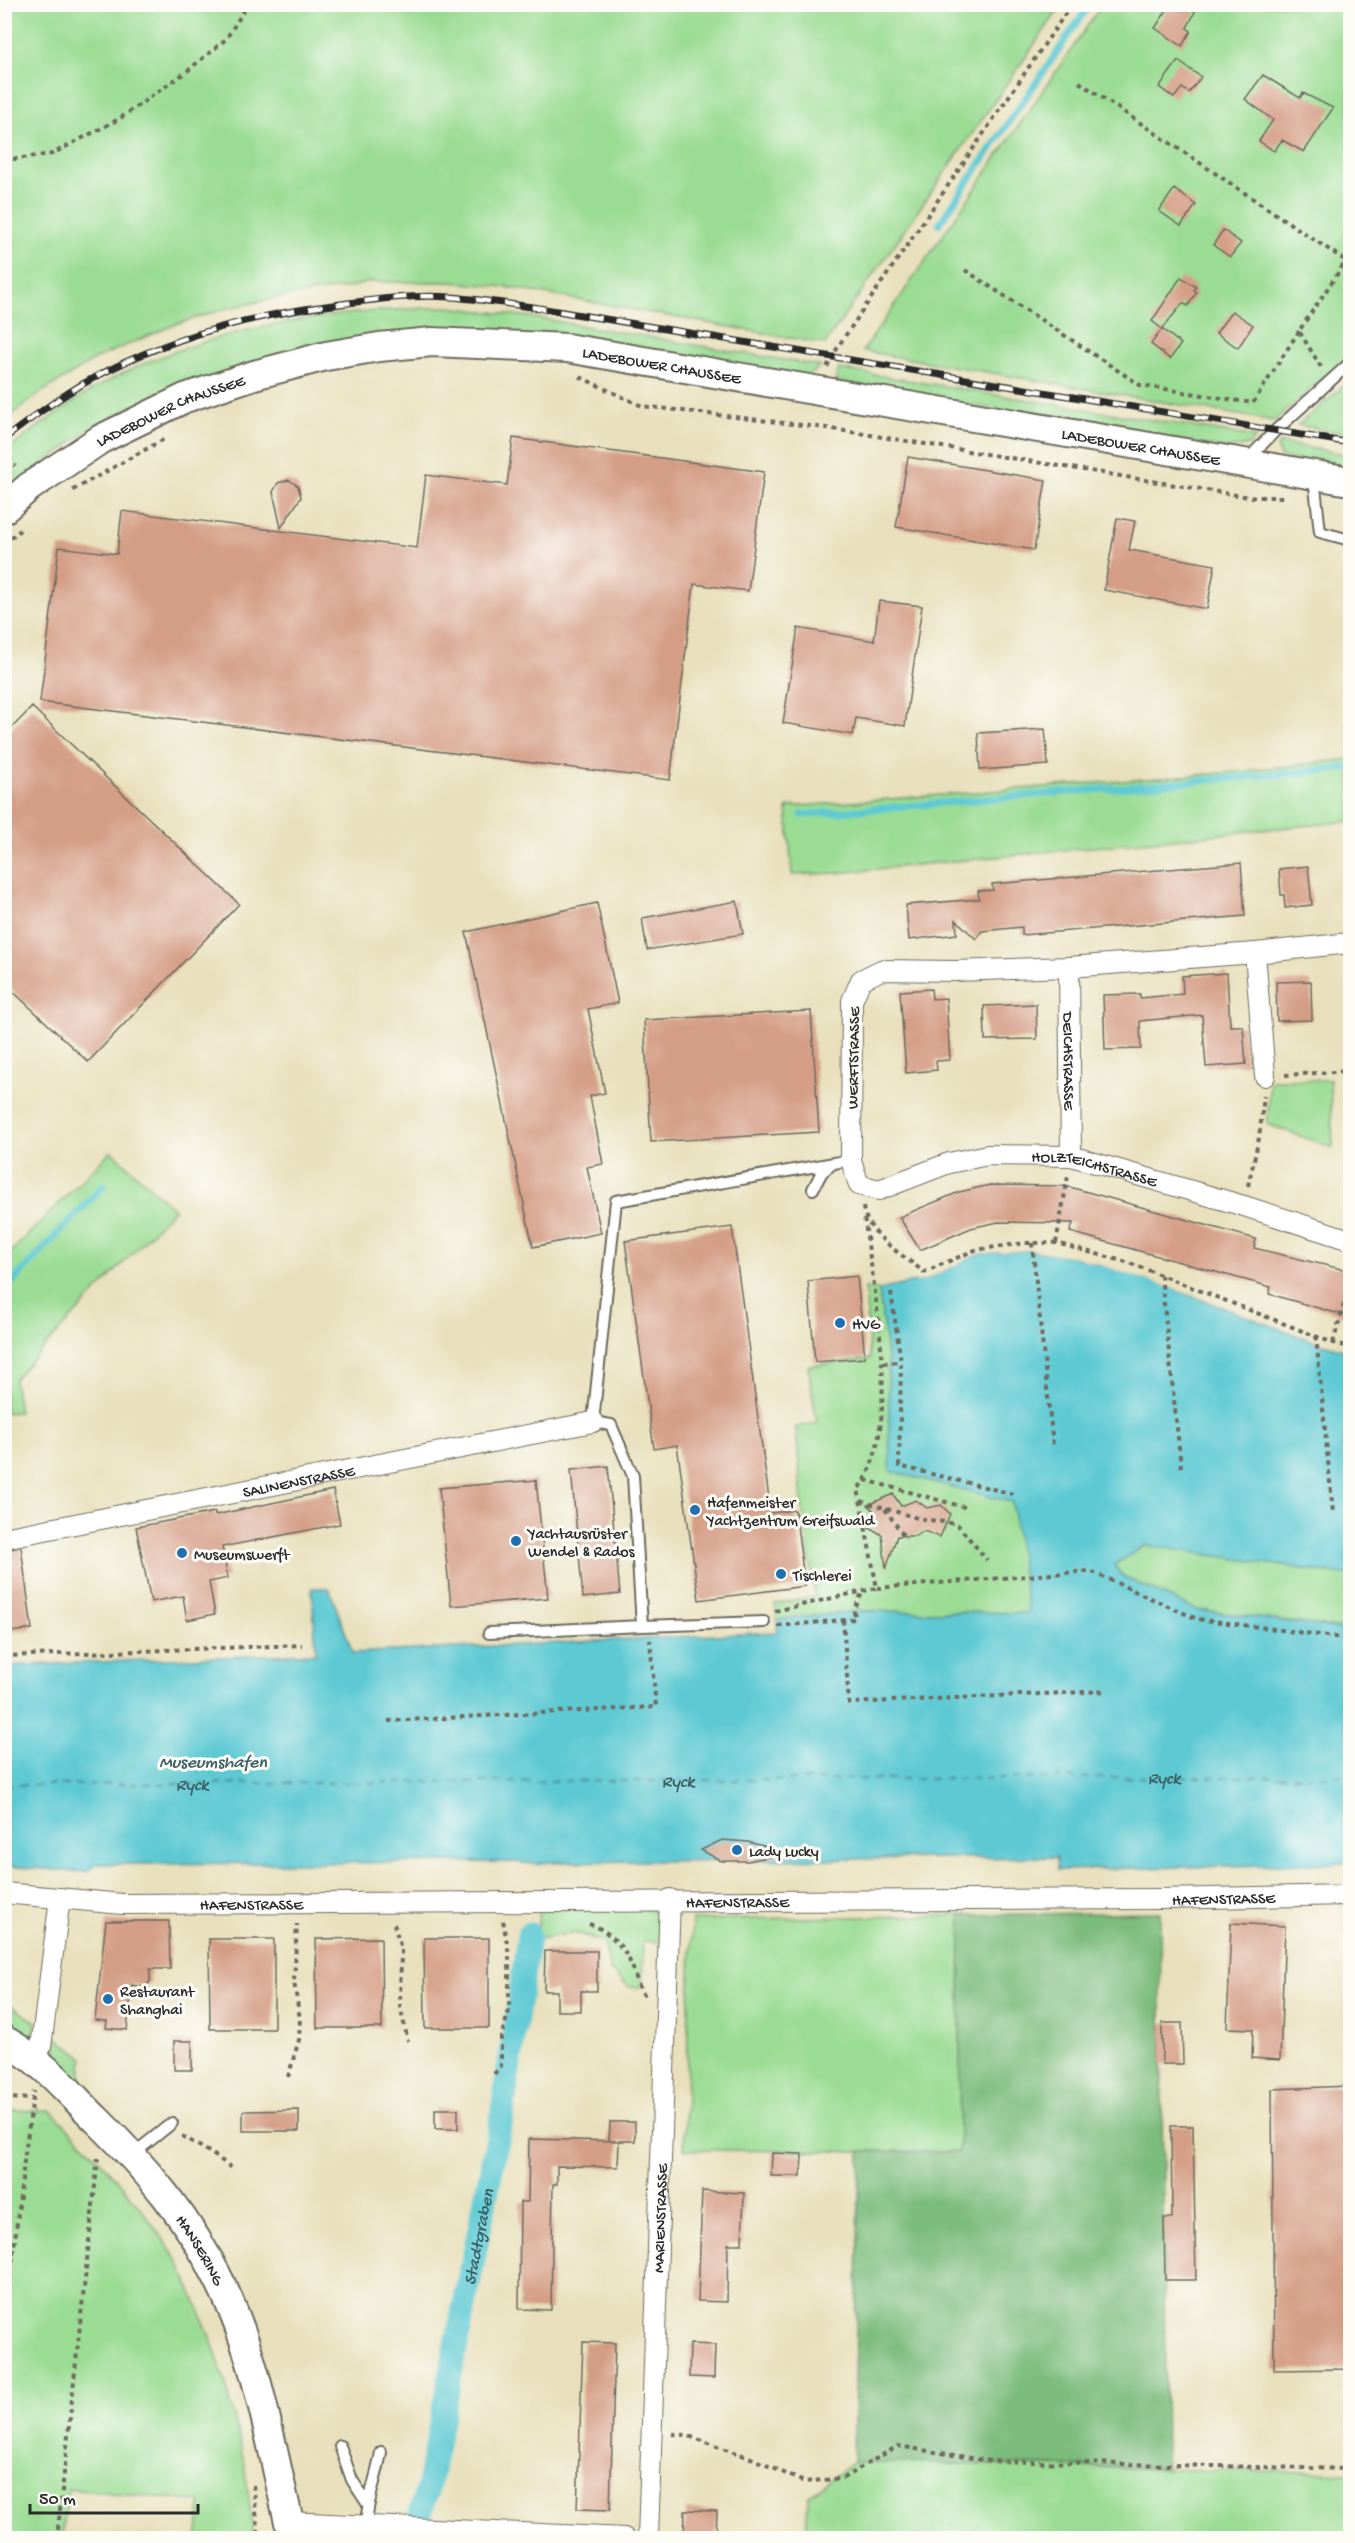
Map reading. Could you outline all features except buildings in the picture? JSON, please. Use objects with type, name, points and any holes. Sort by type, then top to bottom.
[{"type":"street","name":"LADEBOWER CHAUSSEE","points":[[16,516],[29,487],[101,439],[185,399],[254,375],[326,356],[379,346],[432,342],[567,348],[1246,462],[1315,486],[1350,481]]},
{"type":"street","points":[[1069,967],[1255,953],[1350,943]]},
{"type":"street","points":[[1255,953],[1265,1076]]},
{"type":"street","name":"WERFTSTRASSE","points":[[842,1162],[852,1001],[861,980],[881,970],[955,971],[1069,967]]},
{"type":"street","name":"DEICHSTRASSE","points":[[1069,967],[1071,1156]]},
{"type":"street","name":"HOLZTEICHSTRASSE","points":[[859,1185],[879,1190],[949,1163],[988,1155],[1071,1156],[1244,1206],[1350,1240]]},
{"type":"street","points":[[842,1162],[859,1185]]},
{"type":"street","name":"SALINENSTRASSE","points":[[4,1538],[593,1422]]},
{"type":"street","name":"HAFENSTRASSE","points":[[4,1893],[122,1904],[670,1899],[1162,1899],[1350,1895]]},
{"type":"street","points":[[41,2047],[60,1898]]},
{"type":"street","name":"MARIENSTRASSE","points":[[648,2538],[670,1899]]},
{"type":"street","name":"HANSERING","points":[[4,2040],[39,2063],[119,2157],[170,2199],[199,2243],[221,2283],[240,2329],[258,2386],[290,2533]]},
{"type":"street","points":[[290,2533],[388,2525],[624,2538]]},
{"type":"lane","points":[[1246,462],[1276,430],[1350,363]]},
{"type":"lane","points":[[1315,486],[1320,532],[1350,540]]},
{"type":"lane","points":[[813,1189],[822,1172],[842,1162]]},
{"type":"lane","points":[[642,1626],[633,1476],[611,1425],[593,1422],[616,1201],[842,1162]]},
{"type":"lane","points":[[489,1633],[764,1622]]},
{"type":"lane","points":[[119,2157],[163,2131],[172,2123]]},
{"type":"lane","points":[[340,2446],[352,2480],[367,2503]]},
{"type":"lane","points":[[366,2525],[367,2503],[377,2478],[381,2452]]},
{"type":"path","points":[[4,158],[15,159],[52,154],[119,119],[186,72],[226,39],[248,4]]},
{"type":"path","points":[[828,364],[1072,4]]},
{"type":"path","points":[[1339,4],[1350,12]]},
{"type":"path","points":[[1079,82],[1346,261]]},
{"type":"path","points":[[965,270],[1140,385],[1253,403],[1350,255]]},
{"type":"path","points":[[1299,331],[1330,380]]},
{"type":"path","points":[[577,375],[642,406],[827,428],[1249,497],[1315,486]]},
{"type":"path","points":[[71,492],[172,435]]},
{"type":"path","points":[[4,544],[16,516]]},
{"type":"path","points":[[1244,1206],[1259,1138],[1265,1076],[1350,1071]]},
{"type":"path","points":[[1056,1243],[1071,1156]]},
{"type":"path","points":[[859,1185],[883,1363],[879,1440],[865,1480],[858,1489],[877,1588]]},
{"type":"path","points":[[864,1216],[883,1239],[924,1272],[975,1250],[1032,1243],[1056,1243],[1130,1263],[1333,1343],[1350,1347]]},
{"type":"path","points":[[1032,1243],[1053,1446]]},
{"type":"path","points":[[1161,1275],[1181,1467]]},
{"type":"path","points":[[1333,1343],[1350,1283]]},
{"type":"path","points":[[891,1292],[901,1362],[899,1466],[1013,1494]]},
{"type":"path","points":[[1316,1336],[1333,1512]]},
{"type":"path","points":[[883,1363],[901,1362]]},
{"type":"path","points":[[865,1480],[968,1508]]},
{"type":"path","points":[[860,1501],[917,1518],[957,1524],[987,1560]]},
{"type":"path","points":[[885,1509],[906,1539]]},
{"type":"path","points":[[764,1622],[777,1610],[877,1588],[1090,1571],[1197,1619],[1350,1638]]},
{"type":"path","points":[[777,1626],[855,1618],[854,1611],[862,1593]]},
{"type":"path","points":[[843,1620],[849,1703],[1106,1691]]},
{"type":"path","points":[[388,1721],[656,1707],[650,1637]]},
{"type":"path","points":[[4,1656],[302,1645]]},
{"type":"path","points":[[494,2074],[501,2066],[501,2037],[509,2012],[509,1955],[503,1920],[503,1901]]},
{"type":"path","points":[[388,1902],[389,1914],[396,1927],[401,1949],[400,2006],[408,2041]]},
{"type":"path","points":[[288,2077],[299,2040],[300,2019],[294,1982],[298,1903]]},
{"type":"path","points":[[580,1921],[598,1927],[613,1938],[630,1959],[640,1990],[665,2018]]},
{"type":"path","points":[[4,2334],[34,2088],[43,2096]]},
{"type":"path","points":[[4,2098],[33,2099]]},
{"type":"path","points":[[163,2131],[186,2138],[232,2168]]},
{"type":"path","points":[[57,2538],[99,2151],[119,2157]]},
{"type":"path","points":[[651,2433],[686,2435],[751,2458],[804,2482],[843,2478],[898,2446],[990,2462],[1350,2469]]},
{"type":"path","points":[[252,2480],[259,2538]]},
{"type":"green space","points":[[5,4],[1062,5],[825,344],[507,287],[451,282],[368,282],[351,287],[281,297],[228,308],[176,324],[99,357],[45,390],[5,420]]},
{"type":"green space","points":[[1102,5],[1350,5],[1350,355],[1274,421],[863,351]]},
{"type":"green space","points":[[449,307],[531,317],[820,366],[812,374],[798,376],[502,334],[141,404],[94,426],[5,493],[5,452],[82,396],[150,361],[191,346],[275,324],[362,312]]},
{"type":"green space","points":[[839,369],[1256,437],[1249,445],[1229,449],[835,382]]},
{"type":"green space","points":[[1350,381],[1350,434],[1298,425]]},
{"type":"green space","points":[[1280,443],[1350,455],[1350,471],[1280,457],[1277,448]]},
{"type":"green space","points":[[1350,759],[1350,821],[837,873],[792,875],[787,807],[1223,773]]},
{"type":"green space","points":[[1270,1080],[1330,1080],[1333,1148],[1267,1124]]},
{"type":"green space","points":[[111,1151],[174,1209],[14,1379],[19,1412],[5,1413],[5,1258]]},
{"type":"green space","points":[[865,1288],[879,1290],[888,1363],[890,1471],[1013,1502],[1029,1613],[859,1611],[777,1620],[775,1604],[815,1597],[802,1503],[796,1427],[817,1423],[808,1366],[870,1359]]},
{"type":"green space","points":[[1145,1545],[1350,1576],[1350,1630],[1197,1610],[1123,1577],[1114,1565]]},
{"type":"green space","points":[[645,1907],[656,1913],[660,1932],[659,1942],[643,1941],[642,1987],[629,1987],[610,1970],[604,1942],[576,1933],[537,1939],[539,1909]]},
{"type":"green space","points":[[1160,1912],[1166,2468],[853,2462],[860,2151],[959,2152],[961,1915]]},
{"type":"green space","points":[[961,1915],[959,2152],[684,2150],[692,1920]]},
{"type":"green space","points":[[4,2001],[36,2022],[33,2040],[5,2019]]},
{"type":"green space","points":[[52,2034],[83,2058],[81,2081],[49,2052]]},
{"type":"green space","points":[[50,2110],[134,2199],[163,2238],[182,2270],[218,2361],[235,2419],[246,2478],[253,2538],[198,2538],[200,2501],[68,2489],[62,2538],[5,2538],[5,2111]]},
{"type":"green space","points":[[853,2462],[1350,2473],[1350,2538],[806,2538],[808,2497]]},
{"type":"water","points":[[1030,1250],[1076,1257],[1160,1284],[1313,1341],[1350,1352],[1350,1576],[1145,1545],[1114,1565],[1123,1577],[1197,1610],[1350,1630],[1350,1863],[1058,1870],[1057,1857],[552,1862],[540,1863],[540,1865],[516,1862],[96,1864],[86,1872],[5,1866],[4,1666],[316,1653],[312,1588],[329,1588],[353,1653],[777,1632],[777,1620],[859,1611],[1028,1613],[1012,1502],[890,1471],[888,1363],[879,1290],[928,1279],[977,1254]]},
{"type":"pier","points":[[1030,1247],[1076,1254],[1161,1281],[1258,1317],[1076,1257],[1030,1250],[977,1254],[928,1279],[916,1282],[915,1280],[926,1277],[976,1252]]},
{"type":"waterway","points":[[939,224],[1090,4]]},
{"type":"waterway","points":[[802,815],[1350,768]]},
{"type":"waterway","points":[[4,1291],[104,1185]]},
{"type":"waterway","name":"Stadtgraben","points":[[414,2538],[429,2482],[501,2121],[529,1934]]},
{"type":"ferry route","points":[[4,1785],[1350,1776]]},
{"type":"railway","points":[[4,439],[54,402],[93,378],[134,358],[189,337],[245,321],[304,309],[392,298],[437,296],[533,307],[1350,443]]},
{"type":"place","name":"HVG","points":[[840,1323]]},
{"type":"place","name":"Hafenmeister Yachtzentrum Greifswald","points":[[695,1510]]},
{"type":"place","name":"Yachtausrüster Wendel & Rados","points":[[516,1541]]},
{"type":"place","name":"Museumswerft","points":[[182,1553]]},
{"type":"place","name":"Tischlerei","points":[[781,1574]]},
{"type":"place","name":"Lady Lucky","points":[[737,1850]]},
{"type":"place","name":"Restaurant Shanghai","points":[[108,1999]]},
{"type":"water label","name":"Museumshafen","points":[[213,1761]]},
{"type":"water label","name":"Ryck","points":[[1163,1777]]},
{"type":"water label","name":"Ryck","points":[[678,1781]]},
{"type":"water label","name":"Ryck","points":[[192,1785]]}]
